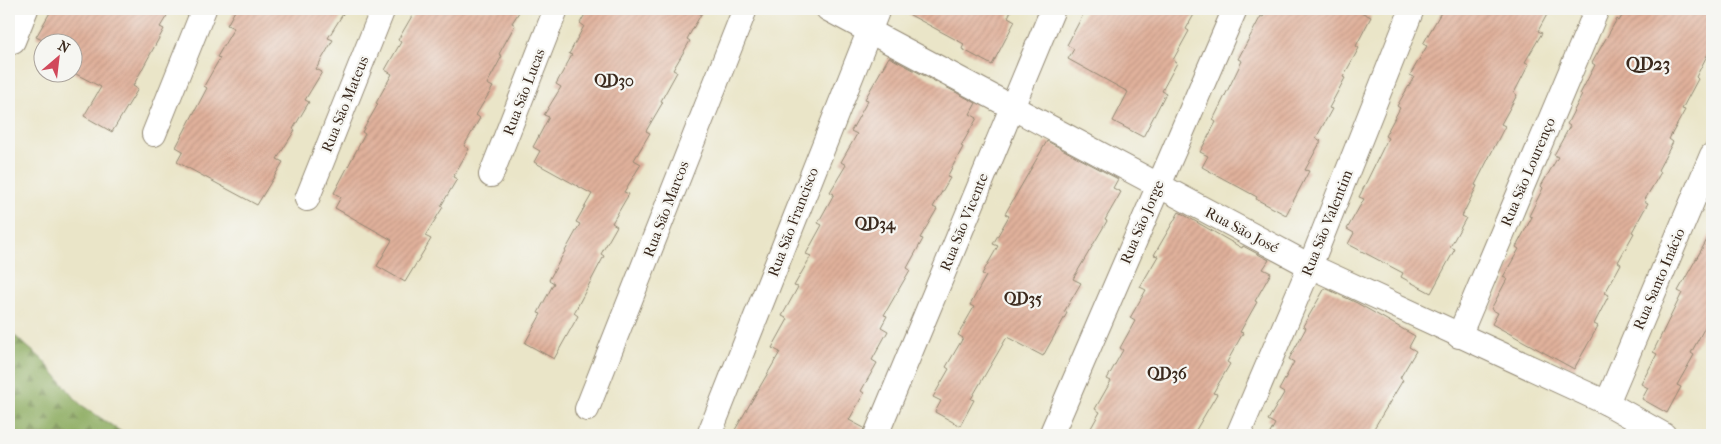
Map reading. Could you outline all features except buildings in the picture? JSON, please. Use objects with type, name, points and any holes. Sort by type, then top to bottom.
[{"type":"street","points":[[12,41],[26,9]]},
{"type":"street","points":[[154,134],[204,9]]},
{"type":"street","name":"Rua São Mateus","points":[[307,199],[383,9]]},
{"type":"street","name":"Rua São Lucas","points":[[491,175],[556,9]]},
{"type":"street","name":"Rua São Marcos","points":[[587,409],[745,9]]},
{"type":"street","name":"Rua São José","points":[[828,9],[1310,266],[1607,403],[1664,435]]},
{"type":"street","name":"Rua São Francisco","points":[[709,435],[868,30],[878,9]]},
{"type":"street","name":"Rua São Vicente","points":[[876,435],[1053,9]]},
{"type":"street","name":"Rua São Jorge","points":[[1051,435],[1235,9]]},
{"type":"street","name":"Rua São Valentim","points":[[1238,435],[1310,266],[1412,9]]},
{"type":"street","name":"Rua São Lourenço","points":[[1459,336],[1597,9]]},
{"type":"street","name":"Rua Santo Inácio","points":[[1607,403],[1712,155]]},
{"type":"green space","points":[[9,331],[42,359],[80,404],[126,435],[9,435]]},
{"type":"district","name":"QD23","points":[[1648,64]]},
{"type":"district","name":"QD30","points":[[614,80]]},
{"type":"district","name":"QD34","points":[[875,223]]},
{"type":"district","name":"QD35","points":[[1023,298]]},
{"type":"district","name":"QD36","points":[[1167,373]]}]
